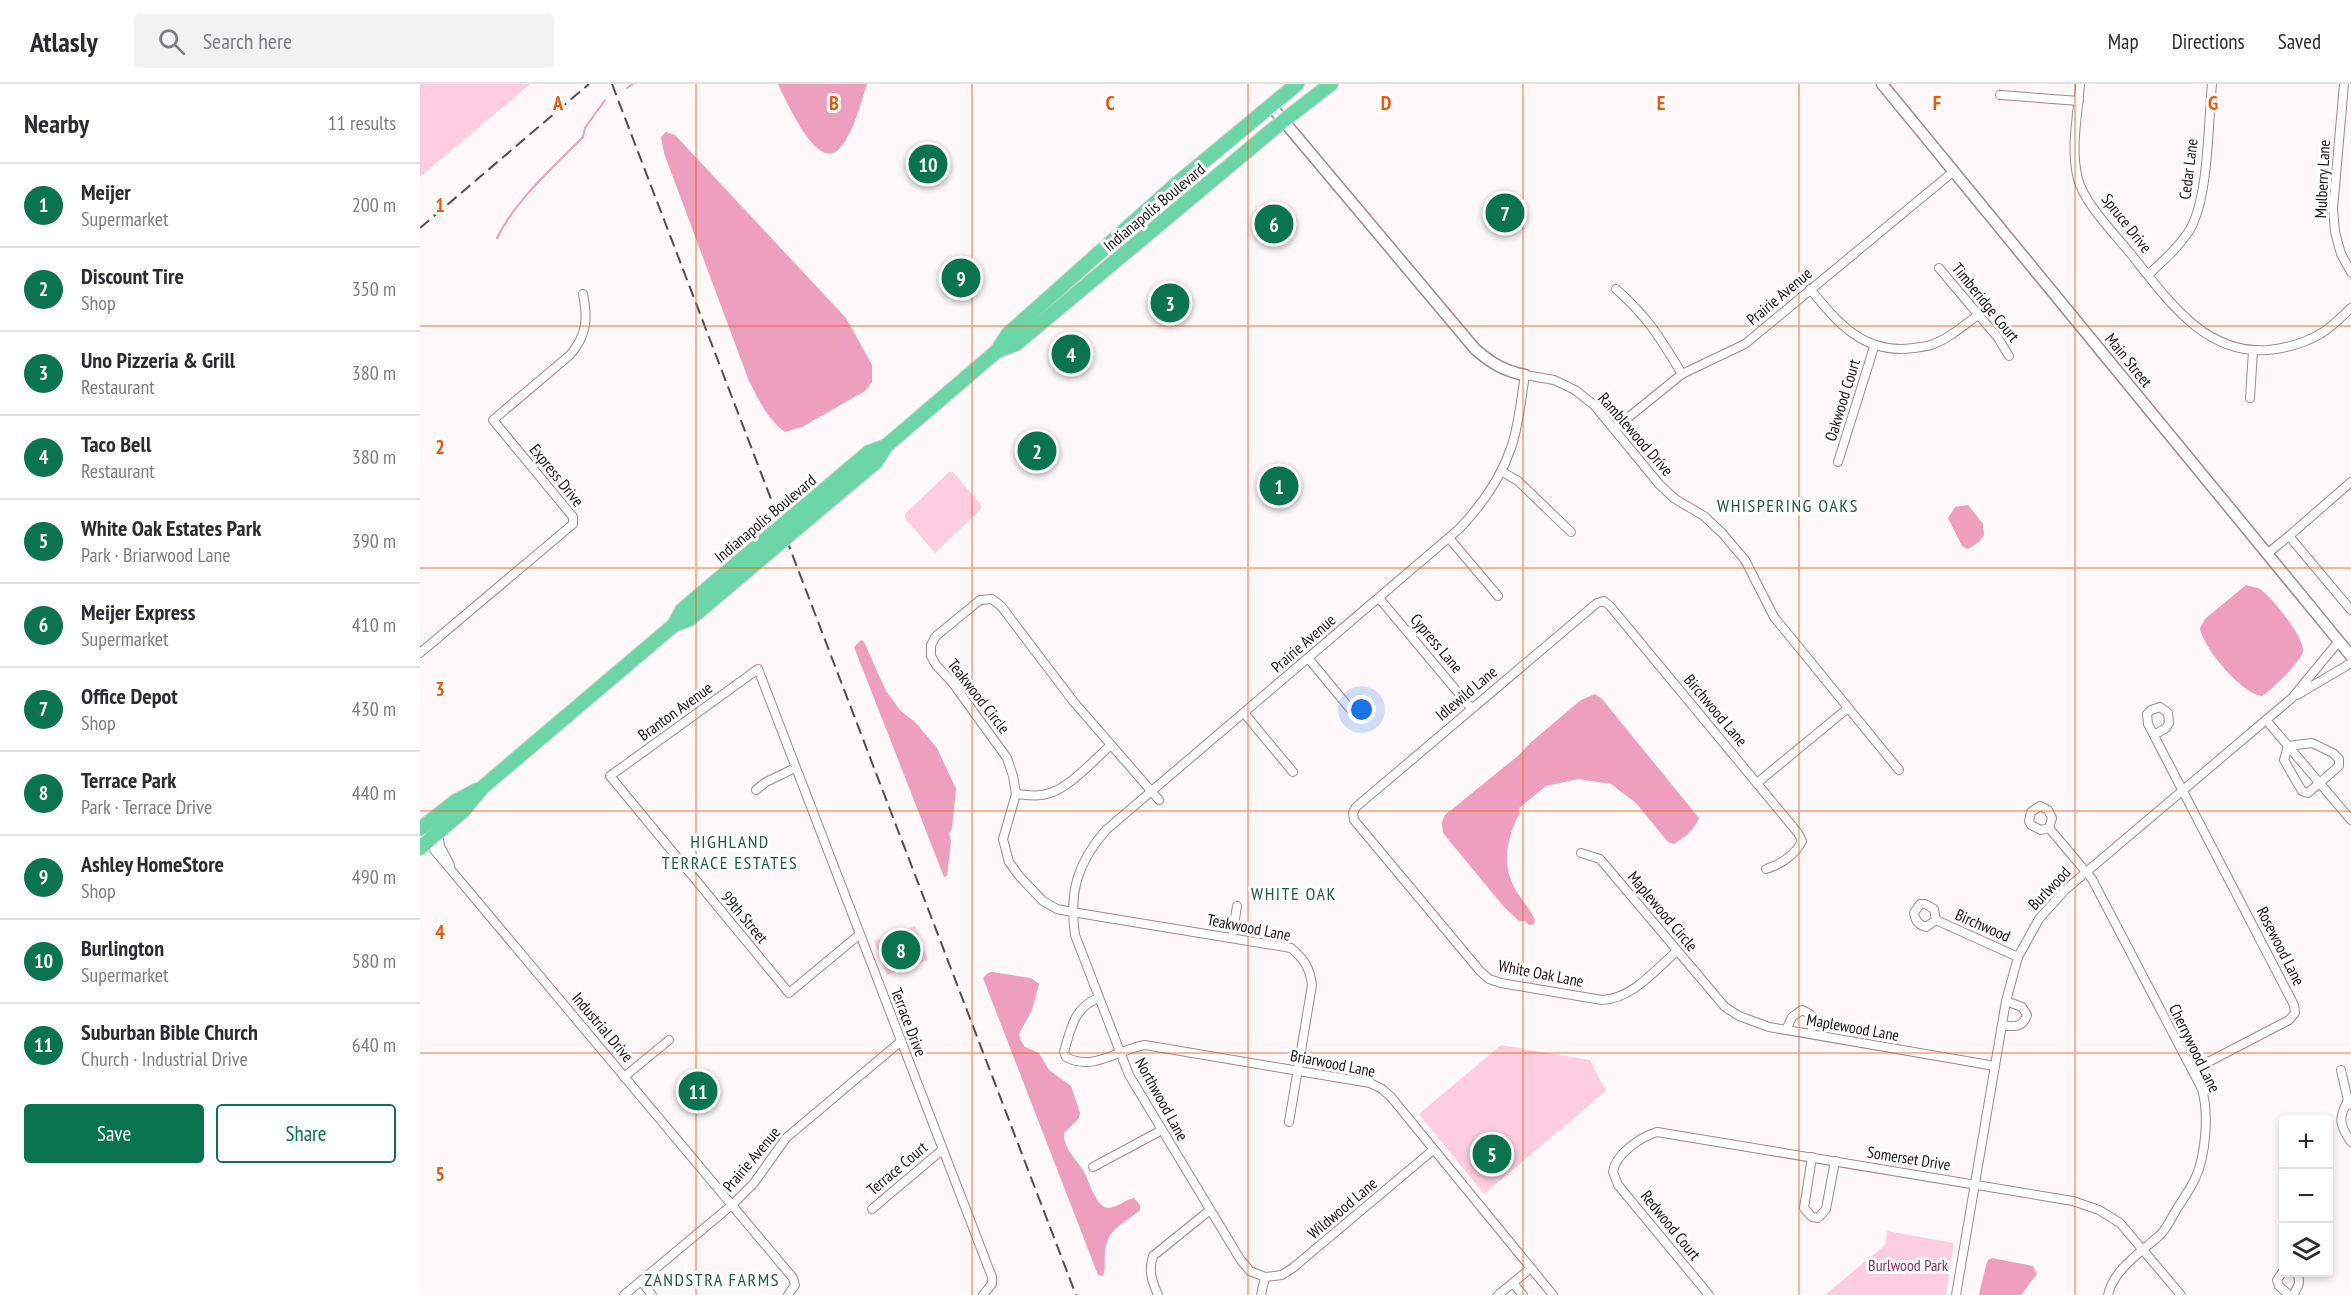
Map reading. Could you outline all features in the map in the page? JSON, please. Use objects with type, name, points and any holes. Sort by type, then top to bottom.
[{"type":"highway","name":"Indianapolis Boulevard","points":[[422,838],[438,833],[463,811],[483,787],[674,625],[682,610],[752,559],[816,505],[869,452],[886,446],[997,351],[1008,334],[1173,187],[1297,84]]},
{"type":"highway","name":"Indianapolis Boulevard","points":[[997,351],[1016,344],[1283,121],[1331,84]]},
{"type":"highway","name":"Indianapolis Boulevard","points":[[422,838],[456,801],[483,787]]},
{"type":"street","name":"Main Street","points":[[1882,84],[2351,656]]},
{"type":"street","name":"Spruce Drive","points":[[2080,84],[2074,151],[2078,181],[2092,205],[2183,317],[2203,333],[2227,345],[2253,351]]},
{"type":"street","name":"Cedar Lane","points":[[2148,275],[2172,253],[2190,230],[2202,202],[2212,84]]},
{"type":"street","name":"Mulberry Lane","points":[[2344,84],[2333,209],[2335,232],[2341,254],[2351,272]]},
{"type":"street","points":[[2000,95],[2079,101]]},
{"type":"street","name":"Ramblewood Drive","points":[[1271,106],[1475,349],[1491,363],[1508,372],[1554,381],[1575,390],[1594,405],[1659,484],[1675,499],[1704,516],[1722,532],[1745,560],[1774,617],[1899,770]]},
{"type":"street","name":"Prairie Avenue","points":[[1614,429],[1682,374],[1745,344],[1954,171]]},
{"type":"street","name":"Timberidge Court","points":[[1939,268],[2009,356]]},
{"type":"street","points":[[1616,289],[1637,307],[1653,326],[1682,374]]},
{"type":"street","points":[[1810,289],[1831,314],[1853,334],[1874,347],[1903,350],[1930,346],[1955,333],[1978,315]]},
{"type":"street","name":"Express Drive","points":[[420,653],[573,524],[573,517],[493,420],[579,345],[585,331],[587,316],[583,294]]},
{"type":"street","points":[[2250,398],[2253,351],[2298,345],[2322,333],[2351,308]]},
{"type":"street","name":"Oakwood Court","points":[[1838,462],[1874,347]]},
{"type":"street","name":"Prairie Avenue","points":[[1072,912],[1074,888],[1082,865],[1092,846],[1106,830],[1449,538],[1480,507],[1512,447],[1525,375]]},
{"type":"street","points":[[1501,471],[1518,481],[1571,532]]},
{"type":"street","points":[[2268,553],[2351,482]]},
{"type":"street","points":[[2289,536],[2351,610]]},
{"type":"street","points":[[1449,538],[1498,596]]},
{"type":"street","name":"Cypress Lane","points":[[1379,598],[1471,708]]},
{"type":"street","name":"Teakwood Circle","points":[[1072,912],[1057,909],[1043,901],[1020,878],[1009,861],[1003,839],[1016,795],[1013,776],[1007,758],[931,656],[931,645],[936,636],[980,600],[992,599],[1001,606],[1074,701],[1159,801]]},
{"type":"street","name":"Idlewild Lane","points":[[1353,813],[1356,807],[1471,708],[1597,603],[1604,601]]},
{"type":"street","name":"Birchwood Lane","points":[[1604,601],[1798,833],[1802,841],[1799,848],[1776,866],[1766,868]]},
{"type":"street","name":"Burlwood","points":[[1956,1295],[2006,1001],[2018,957],[2039,919],[2065,890],[2292,698],[2339,641]]},
{"type":"street","points":[[1308,658],[1357,717]]},
{"type":"street","points":[[2292,698],[2351,663]]},
{"type":"street","name":"Terrace Drive","points":[[758,669],[992,1277],[992,1284],[983,1295]]},
{"type":"street","name":"Branton Avenue","points":[[610,776],[758,669]]},
{"type":"street","points":[[1757,783],[1848,708]]},
{"type":"street","points":[[1244,713],[1293,772]]},
{"type":"street","points":[[2266,720],[2351,820]]},
{"type":"street","points":[[2154,735],[2183,789]]},
{"type":"street","points":[[2312,743],[2333,753],[2339,759],[2339,766],[2308,793],[2302,792],[2284,760],[2288,746],[2312,743]]},
{"type":"street","points":[[1016,795],[1052,793],[1111,745]]},
{"type":"street","points":[[756,790],[766,782],[795,768]]},
{"type":"street","name":"99th Street","points":[[610,776],[789,993],[860,934]]},
{"type":"street","name":"Rosewood Lane","points":[[2183,789],[2294,1005],[2295,1013],[2289,1020],[2193,1071]]},
{"type":"street","name":"White Oak Lane","points":[[1353,813],[1354,820],[1489,979],[1534,989],[1615,1000],[1628,993],[1677,951]]},
{"type":"street","name":"Cherrywood Lane","points":[[2049,828],[2098,889],[2202,1089],[2207,1116],[2200,1162],[2195,1178],[2164,1231],[2118,1273],[2111,1282],[2108,1295]]},
{"type":"street","name":"Industrial Drive","points":[[438,833],[440,846],[451,868]]},
{"type":"street","name":"Industrial Drive","points":[[422,838],[451,868],[721,1195],[733,1204],[793,1278],[795,1285],[788,1295]]},
{"type":"street","name":"Maplewood Circle","points":[[1581,853],[1600,859],[1715,996]]},
{"type":"street","points":[[1233,938],[1237,906]]},
{"type":"street","name":"Teakwood Lane","points":[[1072,912],[1291,948],[1302,957],[1311,971],[1312,985],[1289,1122]]},
{"type":"street","name":"Northwood Lane","points":[[1072,912],[1075,935],[1129,1075],[1240,1259],[1250,1270],[1265,1277]]},
{"type":"street","name":"Birchwood","points":[[1936,920],[2018,957]]},
{"type":"street","name":"Maplewood Lane","points":[[1715,996],[1739,1016],[1752,1022],[1786,1030],[1995,1066]]},
{"type":"street","name":"Briarwood Lane","points":[[1098,998],[1085,1003],[1079,1010],[1064,1052],[1066,1057],[1073,1061],[1100,1061],[1133,1047],[1145,1045],[1370,1083],[1382,1089],[1391,1096],[1553,1295]]},
{"type":"street","points":[[2002,1025],[2019,1026],[2027,1015],[2022,1007],[2006,1001]]},
{"type":"street","points":[[1786,1030],[1792,1017],[1802,1010],[1810,1014],[1813,1021],[1811,1034]]},
{"type":"street","points":[[624,1077],[669,1040]]},
{"type":"street","name":"Prairie Avenue","points":[[624,1295],[733,1204],[754,1183],[786,1138],[900,1042]]},
{"type":"street","points":[[2341,1070],[2349,1105],[2341,1114],[2340,1122],[2351,1142]]},
{"type":"street","points":[[1093,1167],[1162,1130]]},
{"type":"street","name":"Somerset Drive","points":[[1613,1172],[1618,1159],[1647,1135],[1657,1132],[2073,1201],[2099,1210],[2120,1223],[2181,1295]]},
{"type":"street","name":"Terrace Court","points":[[872,1209],[942,1150]]},
{"type":"street","name":"Wildwood Lane","points":[[1265,1277],[1282,1275],[1294,1267],[1434,1150]]},
{"type":"street","points":[[1812,1157],[1804,1208],[1812,1217],[1818,1218],[1826,1209],[1834,1161]]},
{"type":"street","name":"Redwood Court","points":[[1613,1172],[1618,1185],[1709,1295]]},
{"type":"street","points":[[1158,1295],[1151,1277],[1150,1264],[1153,1256],[1210,1210]]},
{"type":"street","points":[[1498,1295],[1531,1268]]},
{"type":"street","points":[[1261,1295],[1265,1277]]},
{"type":"street","points":[[2279,1277],[2277,1280],[2279,1286],[2291,1295],[2299,1285],[2299,1277]]},
{"type":"street","points":[[641,1281],[652,1295]]},
{"type":"street","points":[[1513,1283],[1523,1295]]},
{"type":"green space","points":[[420,84],[530,84],[420,177]]},
{"type":"green space","points":[[949,472],[953,472],[981,505],[981,509],[935,553],[905,518],[905,514]]},
{"type":"green space","points":[[915,926],[928,960],[887,975],[874,941]]},
{"type":"green space","points":[[1501,1045],[1590,1060],[1606,1091],[1484,1194],[1419,1114]]},
{"type":"green space","name":"Burlwood Park","points":[[1887,1231],[1954,1243],[1946,1295],[1825,1295],[1885,1245]]},
{"type":"shaded area","points":[[778,84],[867,84],[853,126],[840,148],[831,154],[822,151],[813,143],[795,118]]},
{"type":"shaded area","points":[[666,132],[675,135],[846,318],[872,365],[872,382],[865,391],[802,427],[785,432],[768,415],[749,381],[664,153],[661,137]]},
{"type":"shaded area","points":[[1968,505],[1983,524],[1984,535],[1980,541],[1968,549],[1962,546],[1948,518],[1955,507]]},
{"type":"shaded area","points":[[2246,585],[2260,589],[2279,608],[2293,627],[2303,651],[2292,668],[2262,696],[2234,679],[2208,647],[2200,628],[2205,619]]},
{"type":"shaded area","points":[[861,640],[864,642],[886,691],[900,710],[916,723],[937,748],[956,789],[952,828],[949,834],[951,841],[947,876],[944,877],[854,647]]},
{"type":"shaded area","points":[[1595,694],[1602,699],[1699,818],[1689,833],[1674,844],[1668,842],[1636,803],[1611,784],[1578,779],[1546,786],[1518,809],[1520,813],[1508,846],[1508,872],[1516,891],[1535,920],[1534,924],[1529,925],[1525,921],[1519,921],[1504,907],[1443,833],[1442,822],[1445,815],[1519,755],[1581,700]]},
{"type":"shaded area","points":[[992,972],[1031,978],[1039,984],[1032,1010],[1019,1034],[1025,1047],[1039,1053],[1049,1070],[1071,1086],[1080,1113],[1079,1118],[1064,1133],[1068,1150],[1085,1174],[1100,1204],[1108,1208],[1115,1207],[1134,1198],[1140,1205],[1140,1210],[1117,1227],[1109,1237],[1106,1244],[1103,1276],[1098,1275],[983,978]]},
{"type":"shaded area","points":[[1992,1258],[2033,1266],[2037,1274],[2021,1295],[1979,1295],[1986,1265]]},
{"type":"waterway","points":[[627,88],[633,84]]},
{"type":"waterway","points":[[497,238],[524,197],[583,137],[585,128],[605,100]]},
{"type":"railway","points":[[420,228],[589,84]]},
{"type":"railway","points":[[612,84],[1076,1295]]},
{"type":"place","name":"Burlington","points":[[928,164]]},
{"type":"place","name":"Office Depot","points":[[1505,213]]},
{"type":"place","name":"Meijer Express","points":[[1274,224]]},
{"type":"place","name":"Ashley HomeStore","points":[[961,278]]},
{"type":"place","name":"Uno Pizzeria & Grill","points":[[1170,303]]},
{"type":"place","name":"Taco Bell","points":[[1071,354]]},
{"type":"place","name":"Discount Tire","points":[[1037,451]]},
{"type":"place","name":"Meijer","points":[[1279,486]]},
{"type":"place","name":"Terrace Park","points":[[901,950]]},
{"type":"place","name":"Suburban Bible Church","points":[[698,1091]]},
{"type":"place","name":"White Oak Estates Park","points":[[1492,1154]]},
{"type":"district","name":"WHISPERING OAKS","points":[[1788,505]]},
{"type":"district","name":"HIGHLAND TERRACE ESTATES","points":[[730,852]]},
{"type":"district","name":"WHITE OAK","points":[[1294,893]]},
{"type":"district","name":"ZANDSTRA FARMS","points":[[712,1279]]}]
